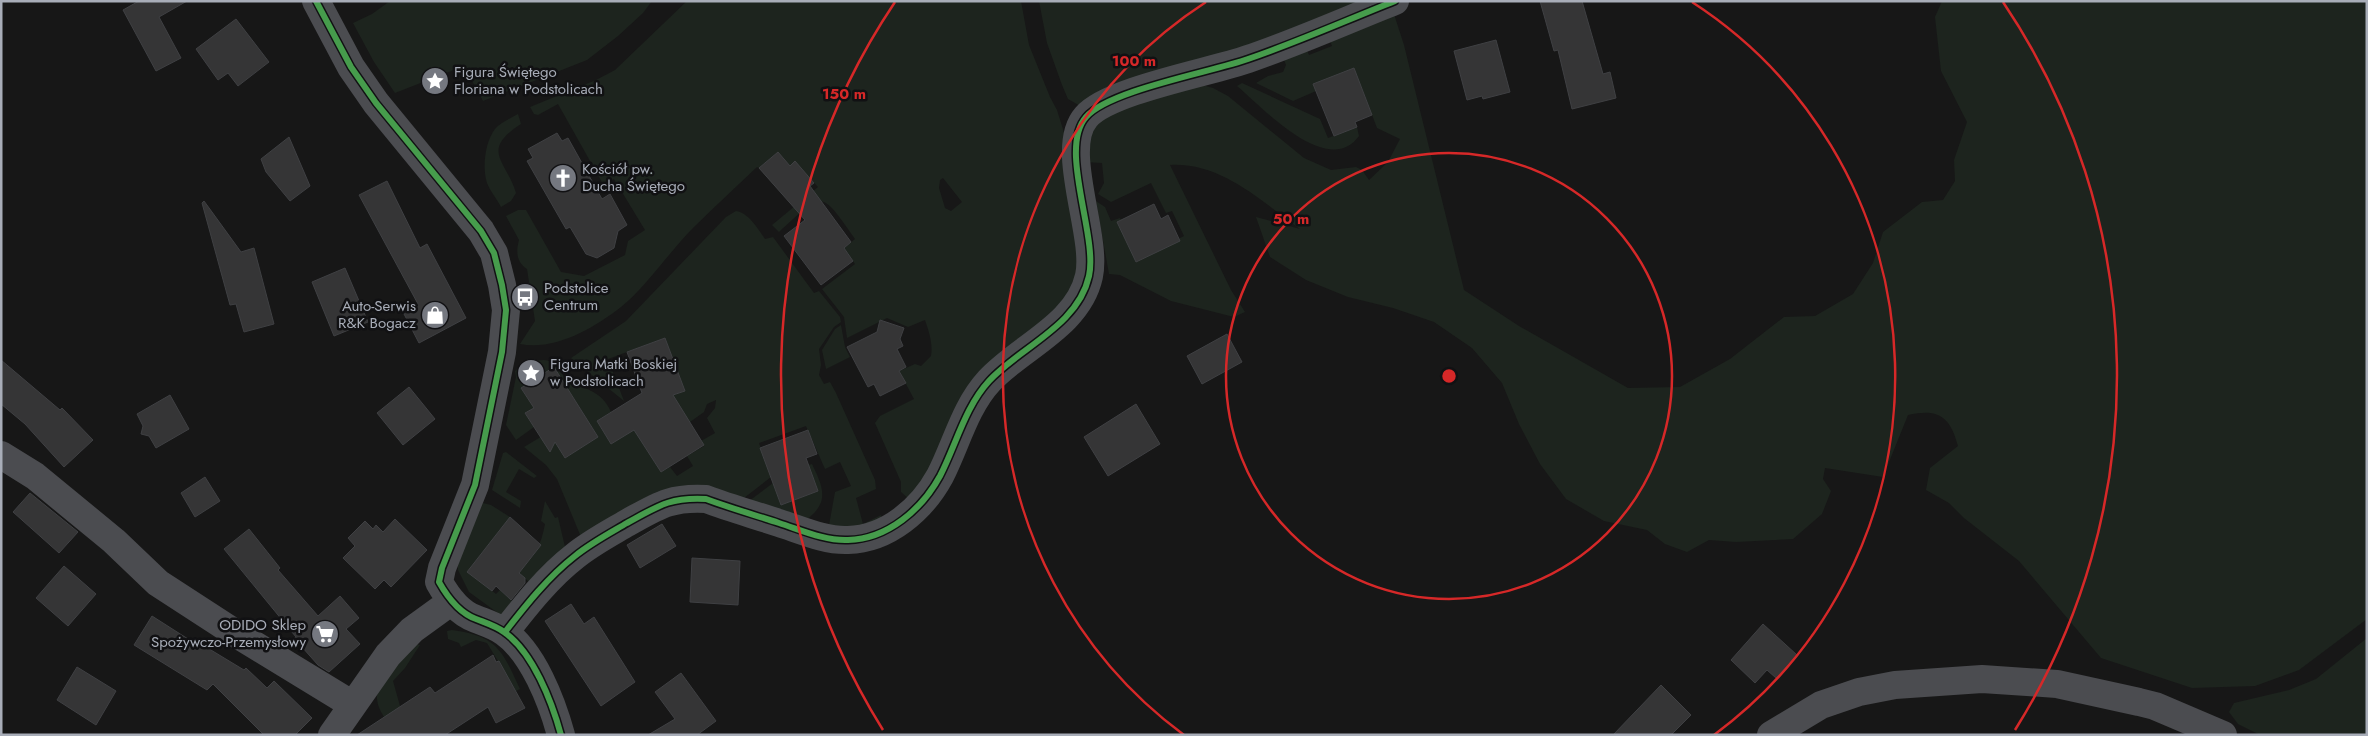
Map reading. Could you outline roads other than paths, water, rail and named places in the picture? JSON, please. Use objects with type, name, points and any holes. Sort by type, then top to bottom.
[{"type":"street","points":[[316,1],[351,67],[376,103],[481,230],[494,253],[506,310],[502,352],[475,485],[440,575],[440,582],[452,601],[474,619],[505,632],[518,645],[539,678],[561,735]]},
{"type":"street","points":[[505,632],[537,592],[576,555],[612,532],[670,500],[706,499],[824,538],[849,540],[882,531],[911,514],[925,500],[939,478],[979,392],[997,372],[1050,332],[1080,301],[1086,288],[1090,274],[1090,244],[1077,154],[1079,127],[1087,115],[1128,94],[1248,60],[1396,1]]},
{"type":"street","points":[[1,455],[35,476],[114,541],[158,583],[235,633],[353,705]]},
{"type":"street","points":[[332,735],[388,655],[412,630],[452,601]]},
{"type":"street","points":[[1771,735],[1808,711],[1859,692],[1895,685],[1982,679],[2057,684],[2139,702],[2155,706],[2223,735]]},
{"type":"place","name":"Figura Świętego Floriana w Podstolicach","points":[[435,81]]},
{"type":"place","name":"Kościół pw. Ducha Świętego","points":[[563,178]]},
{"type":"place","name":"Podstolice Centrum","points":[[525,297]]},
{"type":"place","name":"Auto-Serwis R&K Bogacz","points":[[435,315]]},
{"type":"place","name":"Figura Matki Boskiej w Podstolicach","points":[[531,373]]},
{"type":"place","name":"ODIDO Sklep Spożywczo-Przemysłowy","points":[[325,634]]}]
